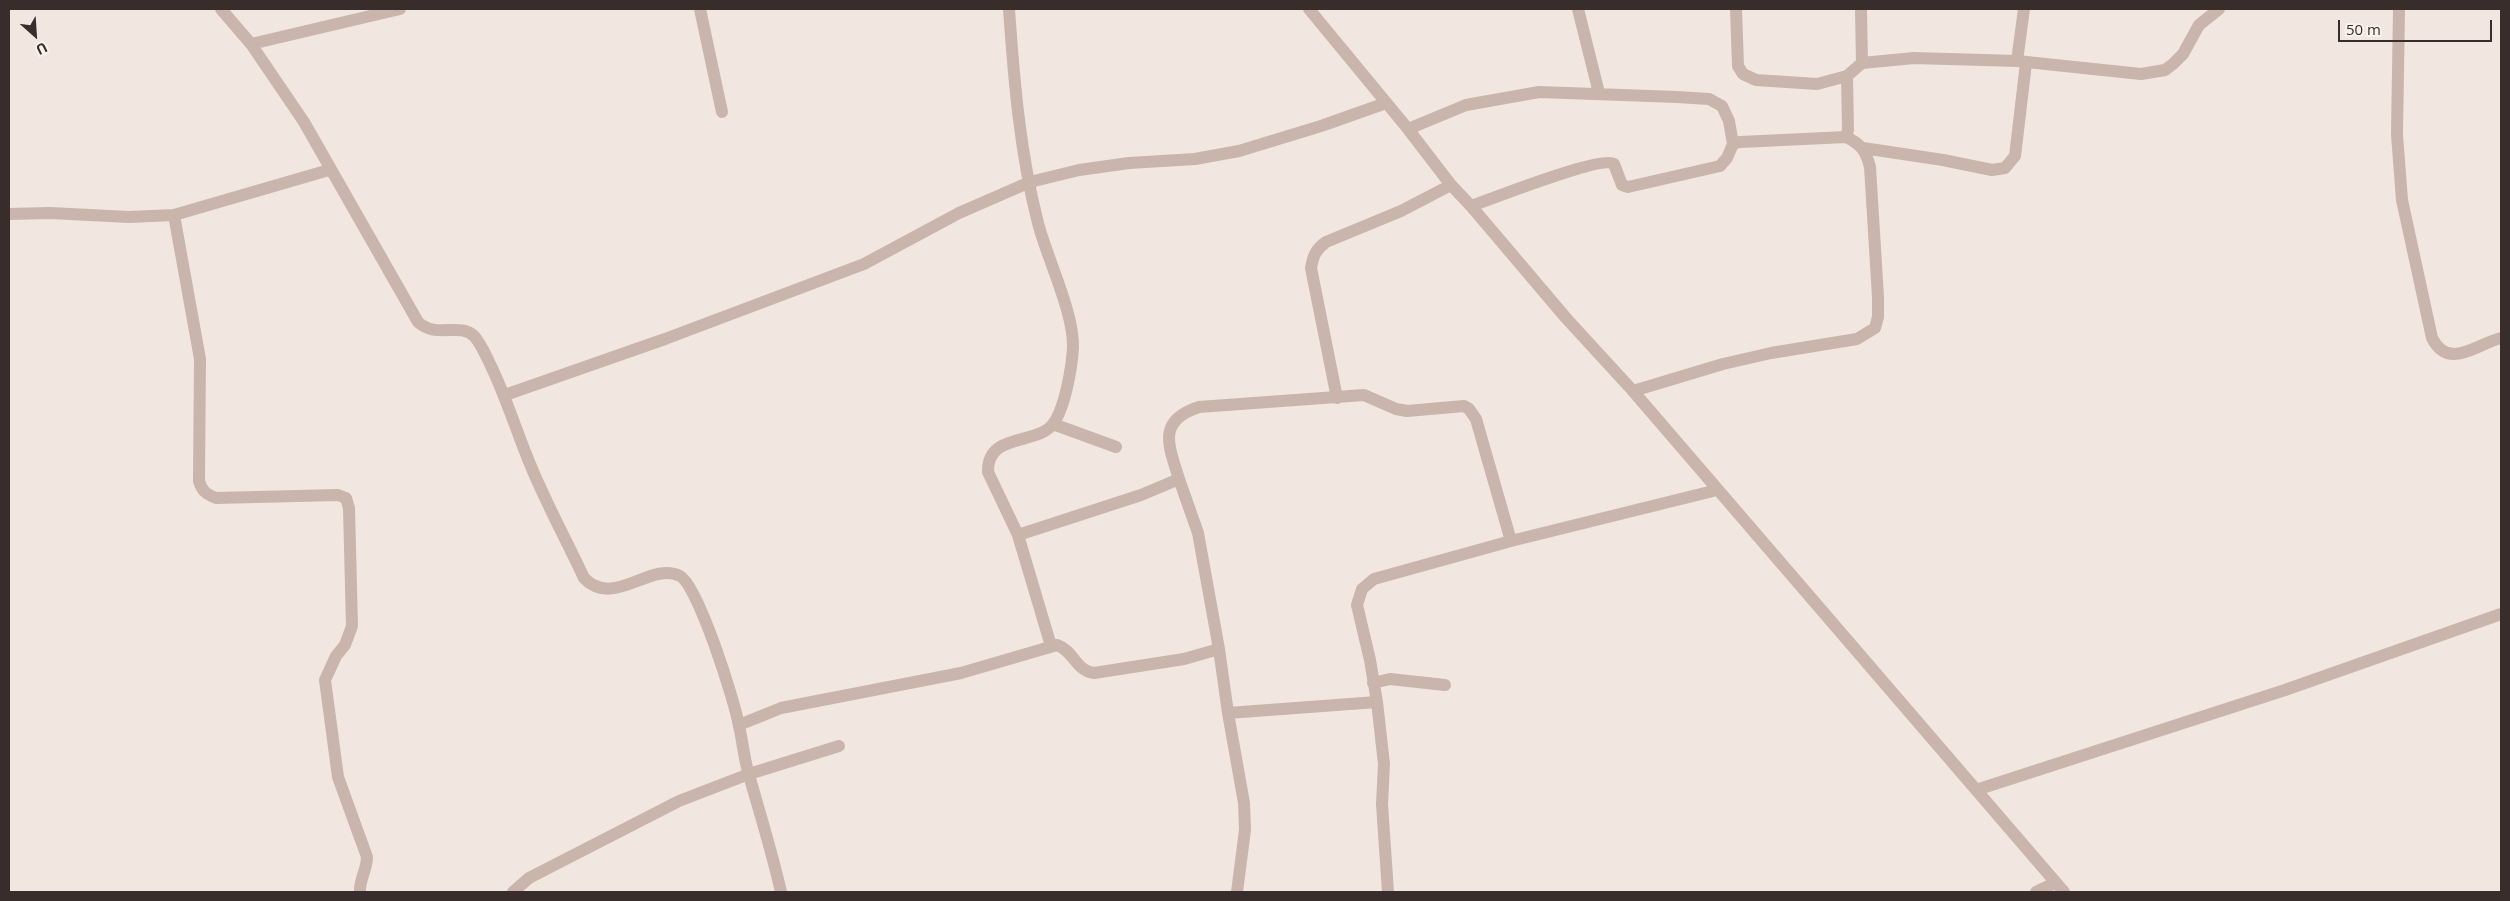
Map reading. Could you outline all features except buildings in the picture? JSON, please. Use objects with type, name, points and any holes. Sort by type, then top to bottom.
[{"type":"street","points":[[221,9],[251,44],[304,122],[329,170],[418,322],[424,328],[431,330],[462,330],[472,334],[480,344],[505,395],[526,456],[584,578],[592,586],[600,589],[629,585],[662,574],[679,575],[686,580],[707,623],[739,725],[748,774],[781,892]]},
{"type":"street","points":[[251,44],[400,9]]},
{"type":"street","points":[[700,9],[722,112]]},
{"type":"street","points":[[1008,9],[1016,103],[1038,224],[1072,334],[1073,348],[1067,385],[1053,424],[1042,432],[1008,443],[996,450],[988,463],[988,472],[1018,534],[1050,646]]},
{"type":"street","points":[[1309,9],[1408,129],[1451,185],[1566,318],[1634,391],[2059,887],[2036,892]]},
{"type":"street","points":[[1578,9],[1599,93]]},
{"type":"street","points":[[1736,9],[1738,66],[1748,78],[1803,84],[1829,82],[1847,76],[1862,63],[1914,58],[2022,62],[2141,74],[2165,70],[2183,54],[2200,25],[2219,9]]},
{"type":"street","points":[[1861,9],[1862,63]]},
{"type":"street","points":[[1863,148],[1943,160],[1992,170],[2005,168],[2015,156],[2024,9]]},
{"type":"street","points":[[2399,9],[2397,135],[2402,200],[2432,338],[2437,349],[2443,353],[2451,354],[2465,353],[2501,338]]},
{"type":"street","points":[[1846,138],[1848,130],[1847,76]]},
{"type":"street","points":[[1408,129],[1466,105],[1539,92],[1676,97],[1716,102],[1722,106],[1729,121],[1734,144],[1727,158],[1720,166],[1628,187],[1622,185],[1614,164],[1606,162],[1568,171],[1471,206]]},
{"type":"street","points":[[505,395],[665,339],[864,264],[960,213],[1030,182],[1079,170],[1129,163],[1195,159],[1239,151],[1321,126],[1386,102]]},
{"type":"street","points":[[1634,391],[1723,364],[1771,353],[1857,339],[1875,328],[1878,317],[1878,297],[1870,167],[1863,148],[1857,142],[1846,138],[1755,140],[1734,144]]},
{"type":"street","points":[[9,214],[50,213],[129,217],[174,215],[329,170]]},
{"type":"street","points":[[1337,398],[1311,268],[1313,256],[1318,248],[1326,242],[1401,211],[1451,185]]},
{"type":"street","points":[[174,215],[200,359],[199,481],[201,488],[204,493],[216,498],[338,495],[346,498],[349,508],[352,626],[345,645],[336,656],[325,680],[338,777],[367,857],[366,870],[360,882],[360,892]]},
{"type":"street","points":[[1238,892],[1245,830],[1244,803],[1198,533],[1167,441],[1168,432],[1178,418],[1187,411],[1199,407],[1364,395],[1396,409],[1407,410],[1459,406],[1469,409],[1476,418],[1511,541]]},
{"type":"street","points":[[1053,424],[1116,447]]},
{"type":"street","points":[[1018,534],[1141,495],[1179,479]]},
{"type":"street","points":[[1388,892],[1382,804],[1383,756],[1377,702],[1357,605],[1362,589],[1374,579],[1511,541],[1717,490]]},
{"type":"street","points":[[1976,790],[2285,690],[2501,614]]},
{"type":"street","points":[[739,725],[781,708],[961,673],[1050,646],[1065,648],[1083,669],[1094,673],[1184,659],[1219,649]]},
{"type":"street","points":[[1373,683],[1390,680],[1445,685]]},
{"type":"street","points":[[1228,713],[1377,702]]},
{"type":"street","points":[[513,892],[529,878],[679,801],[748,774],[839,746]]}]
